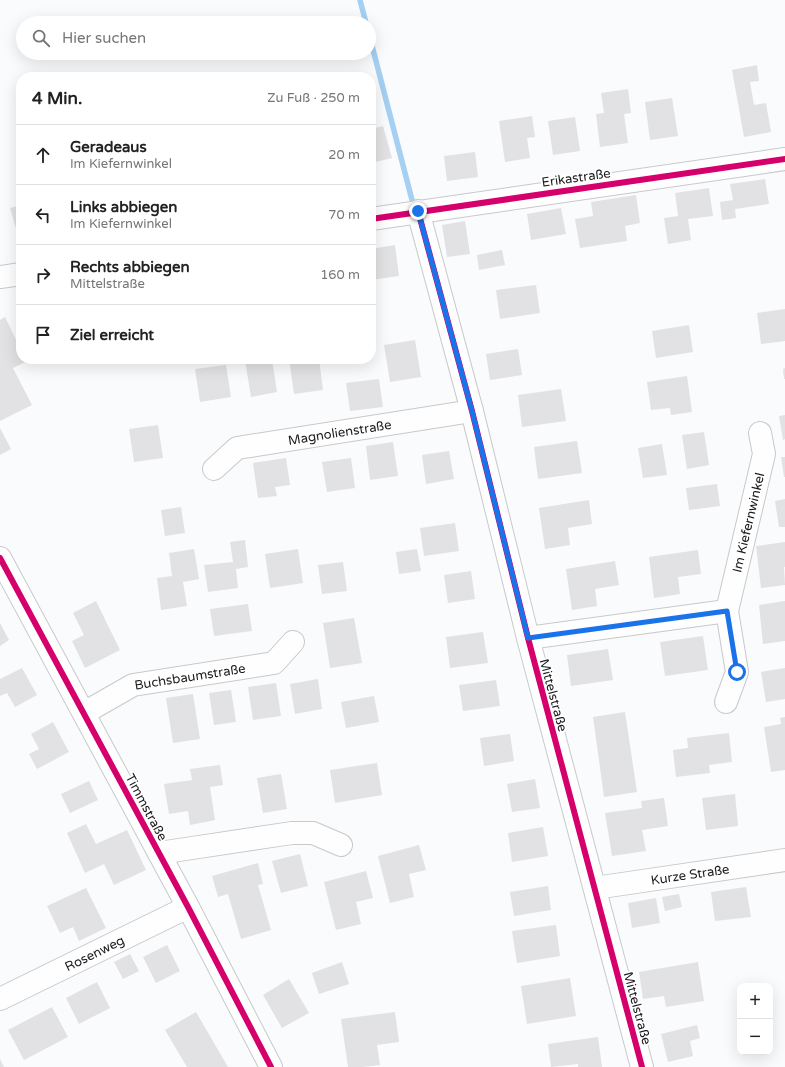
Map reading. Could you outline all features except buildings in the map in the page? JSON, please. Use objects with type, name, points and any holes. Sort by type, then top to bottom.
[{"type":"street","name":"Erikastraße","points":[[376,218],[785,159]]},
{"type":"street","name":"Mittelstraße","points":[[418,211],[472,411],[528,638],[642,1067]]},
{"type":"street","points":[[0,277],[16,275]]},
{"type":"street","name":"Magnolienstraße","points":[[214,469],[237,448],[472,411]]},
{"type":"street","name":"Im Kiefernwinkel","points":[[726,702],[737,672],[727,611],[764,454],[760,433]]},
{"type":"street","name":"Timmstraße","points":[[3,569],[84,713],[188,907],[271,1067]]},
{"type":"street","points":[[528,638],[727,611]]},
{"type":"street","name":"Buchsbaumstraße","points":[[84,713],[134,685],[274,664],[292,642]]},
{"type":"street","name":"Timmstraße","points":[[159,853],[292,832],[313,833],[341,845]]},
{"type":"street","name":"Kurze Straße","points":[[595,888],[785,860]]},
{"type":"street","name":"Rosenweg","points":[[0,999],[188,907]]},
{"type":"waterway","points":[[360,0],[364,16]]},
{"type":"waterway","points":[[376,60],[412,200]]},
{"type":"cycle path","points":[[376,218],[785,159]]},
{"type":"cycle path","points":[[418,211],[472,411],[528,638],[642,1067]]},
{"type":"cycle path","points":[[0,558],[188,907],[271,1067]]},
{"type":"route","points":[[418,211],[472,411],[528,638],[727,611],[737,672]]}]
